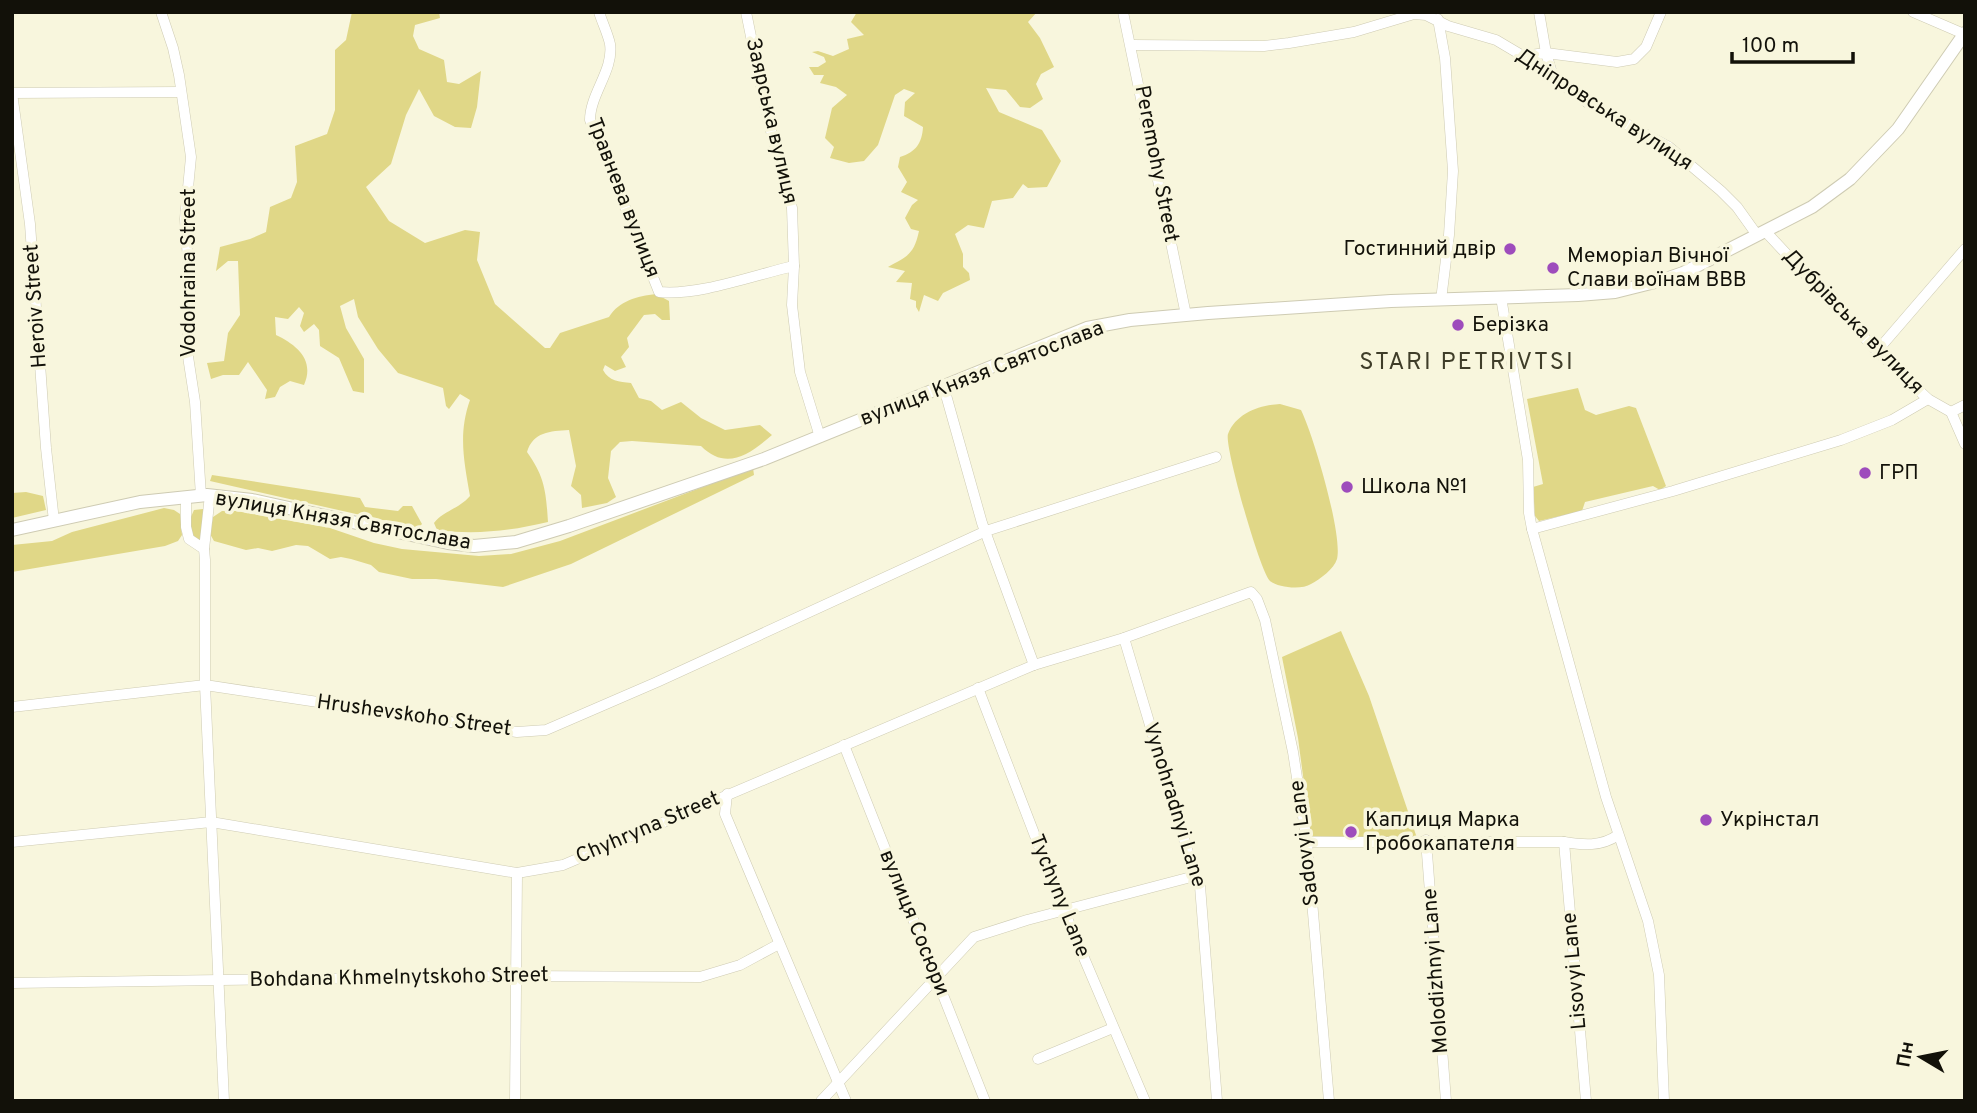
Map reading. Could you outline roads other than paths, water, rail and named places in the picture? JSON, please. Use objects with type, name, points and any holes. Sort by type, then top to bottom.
[{"type":"main road","name":"вулиця Князя Святослава","points":[[12,530],[140,502],[205,495],[252,500],[474,547],[516,542],[764,459],[1087,328],[1130,320],[1186,315],[1391,301],[1577,295],[1640,287],[1683,273],[1812,207],[1850,179],[1898,129],[1964,34]]},
{"type":"street","name":"Vodohraina Street","points":[[161,12],[173,48],[191,157],[185,219],[191,299],[187,350],[205,495],[205,685],[223,1101]]},
{"type":"street","name":"Травнева вулиця","points":[[599,12],[610,46],[606,68],[590,107],[590,120],[659,292],[674,294],[700,289],[794,266]]},
{"type":"street","name":"Заярська вулиця","points":[[746,12],[768,120],[792,208],[792,305],[800,372],[820,437]]},
{"type":"street","name":"Peremohy Street","points":[[1123,12],[1186,315]]},
{"type":"street","points":[[1539,12],[1546,53],[1555,80]]},
{"type":"street","points":[[1523,56],[1546,53],[1616,62],[1634,59],[1646,47],[1661,12]]},
{"type":"street","points":[[1913,12],[1964,34]]},
{"type":"street","name":"Дніпровська вулиця","points":[[1132,45],[1289,44],[1354,32],[1414,14],[1437,17],[1496,40],[1588,103],[1669,147],[1721,191],[1761,233]]},
{"type":"street","points":[[1437,17],[1446,58],[1453,171],[1450,235],[1441,300]]},
{"type":"street","points":[[12,93],[181,92]]},
{"type":"street","name":"Heroiv Street","points":[[12,93],[30,224],[54,521]]},
{"type":"street","name":"Дубрівська вулиця","points":[[1761,233],[1928,400],[1951,412]]},
{"type":"street","points":[[1877,351],[1965,249]]},
{"type":"street","points":[[1501,297],[1528,460],[1532,529],[1618,835],[1648,921],[1659,975],[1664,1101]]},
{"type":"street","points":[[944,388],[982,523],[1034,665]]},
{"type":"street","points":[[1532,529],[1673,491],[1841,440],[1892,420],[1928,400]]},
{"type":"street","points":[[1965,405],[1951,412],[1965,444]]},
{"type":"street","name":"Hrushevskoho Street","points":[[12,707],[205,685],[517,732],[546,730],[986,531],[1216,457]]},
{"type":"street","points":[[186,497],[186,527],[189,539],[204,549]]},
{"type":"street","name":"Chyhryna Street","points":[[12,842],[211,822],[517,873],[563,865],[1034,665],[1124,638],[1251,592]]},
{"type":"street","name":"Sadovyi Lane","points":[[1251,592],[1257,599],[1268,634],[1293,752],[1307,842],[1329,1101]]},
{"type":"street","name":"Vynohradnyi Lane","points":[[1124,638],[1200,886],[1217,1101]]},
{"type":"street","name":"Tychyny Lane","points":[[978,688],[1064,911],[1145,1101]]},
{"type":"street","name":"вулиця Сосюри","points":[[844,745],[985,1101]]},
{"type":"street","points":[[727,794],[725,814],[846,1101]]},
{"type":"street","points":[[1307,842],[1426,840],[1564,842],[1581,845],[1604,843],[1618,835]]},
{"type":"street","name":"Molodizhnyi Lane","points":[[1426,840],[1446,1101]]},
{"type":"street","name":"Lisovyi Lane","points":[[1564,842],[1586,1101]]},
{"type":"street","points":[[514,1101],[517,873]]},
{"type":"street","points":[[821,1101],[974,937],[1195,876]]},
{"type":"street","name":"Bohdana Khmelnytskoho Street","points":[[12,983],[516,976],[700,977],[740,965],[779,944]]},
{"type":"street","points":[[1038,1059],[1113,1028]]},
{"type":"place","name":"Гостинний двір","points":[[1510,249]]},
{"type":"place","name":"Меморіал Вічної Слави воїнам ВВВ","points":[[1553,268]]},
{"type":"place","name":"Берізка","points":[[1458,325]]},
{"type":"place","name":"ГРП","points":[[1865,473]]},
{"type":"place","name":"Школа №1","points":[[1347,487]]},
{"type":"place","name":"Укрінстал","points":[[1706,820]]},
{"type":"place","name":"Каплиця Марка Гробокапателя","points":[[1351,832]]},
{"type":"district","name":"STARI PETRIVTSI","points":[[1467,363]]}]
